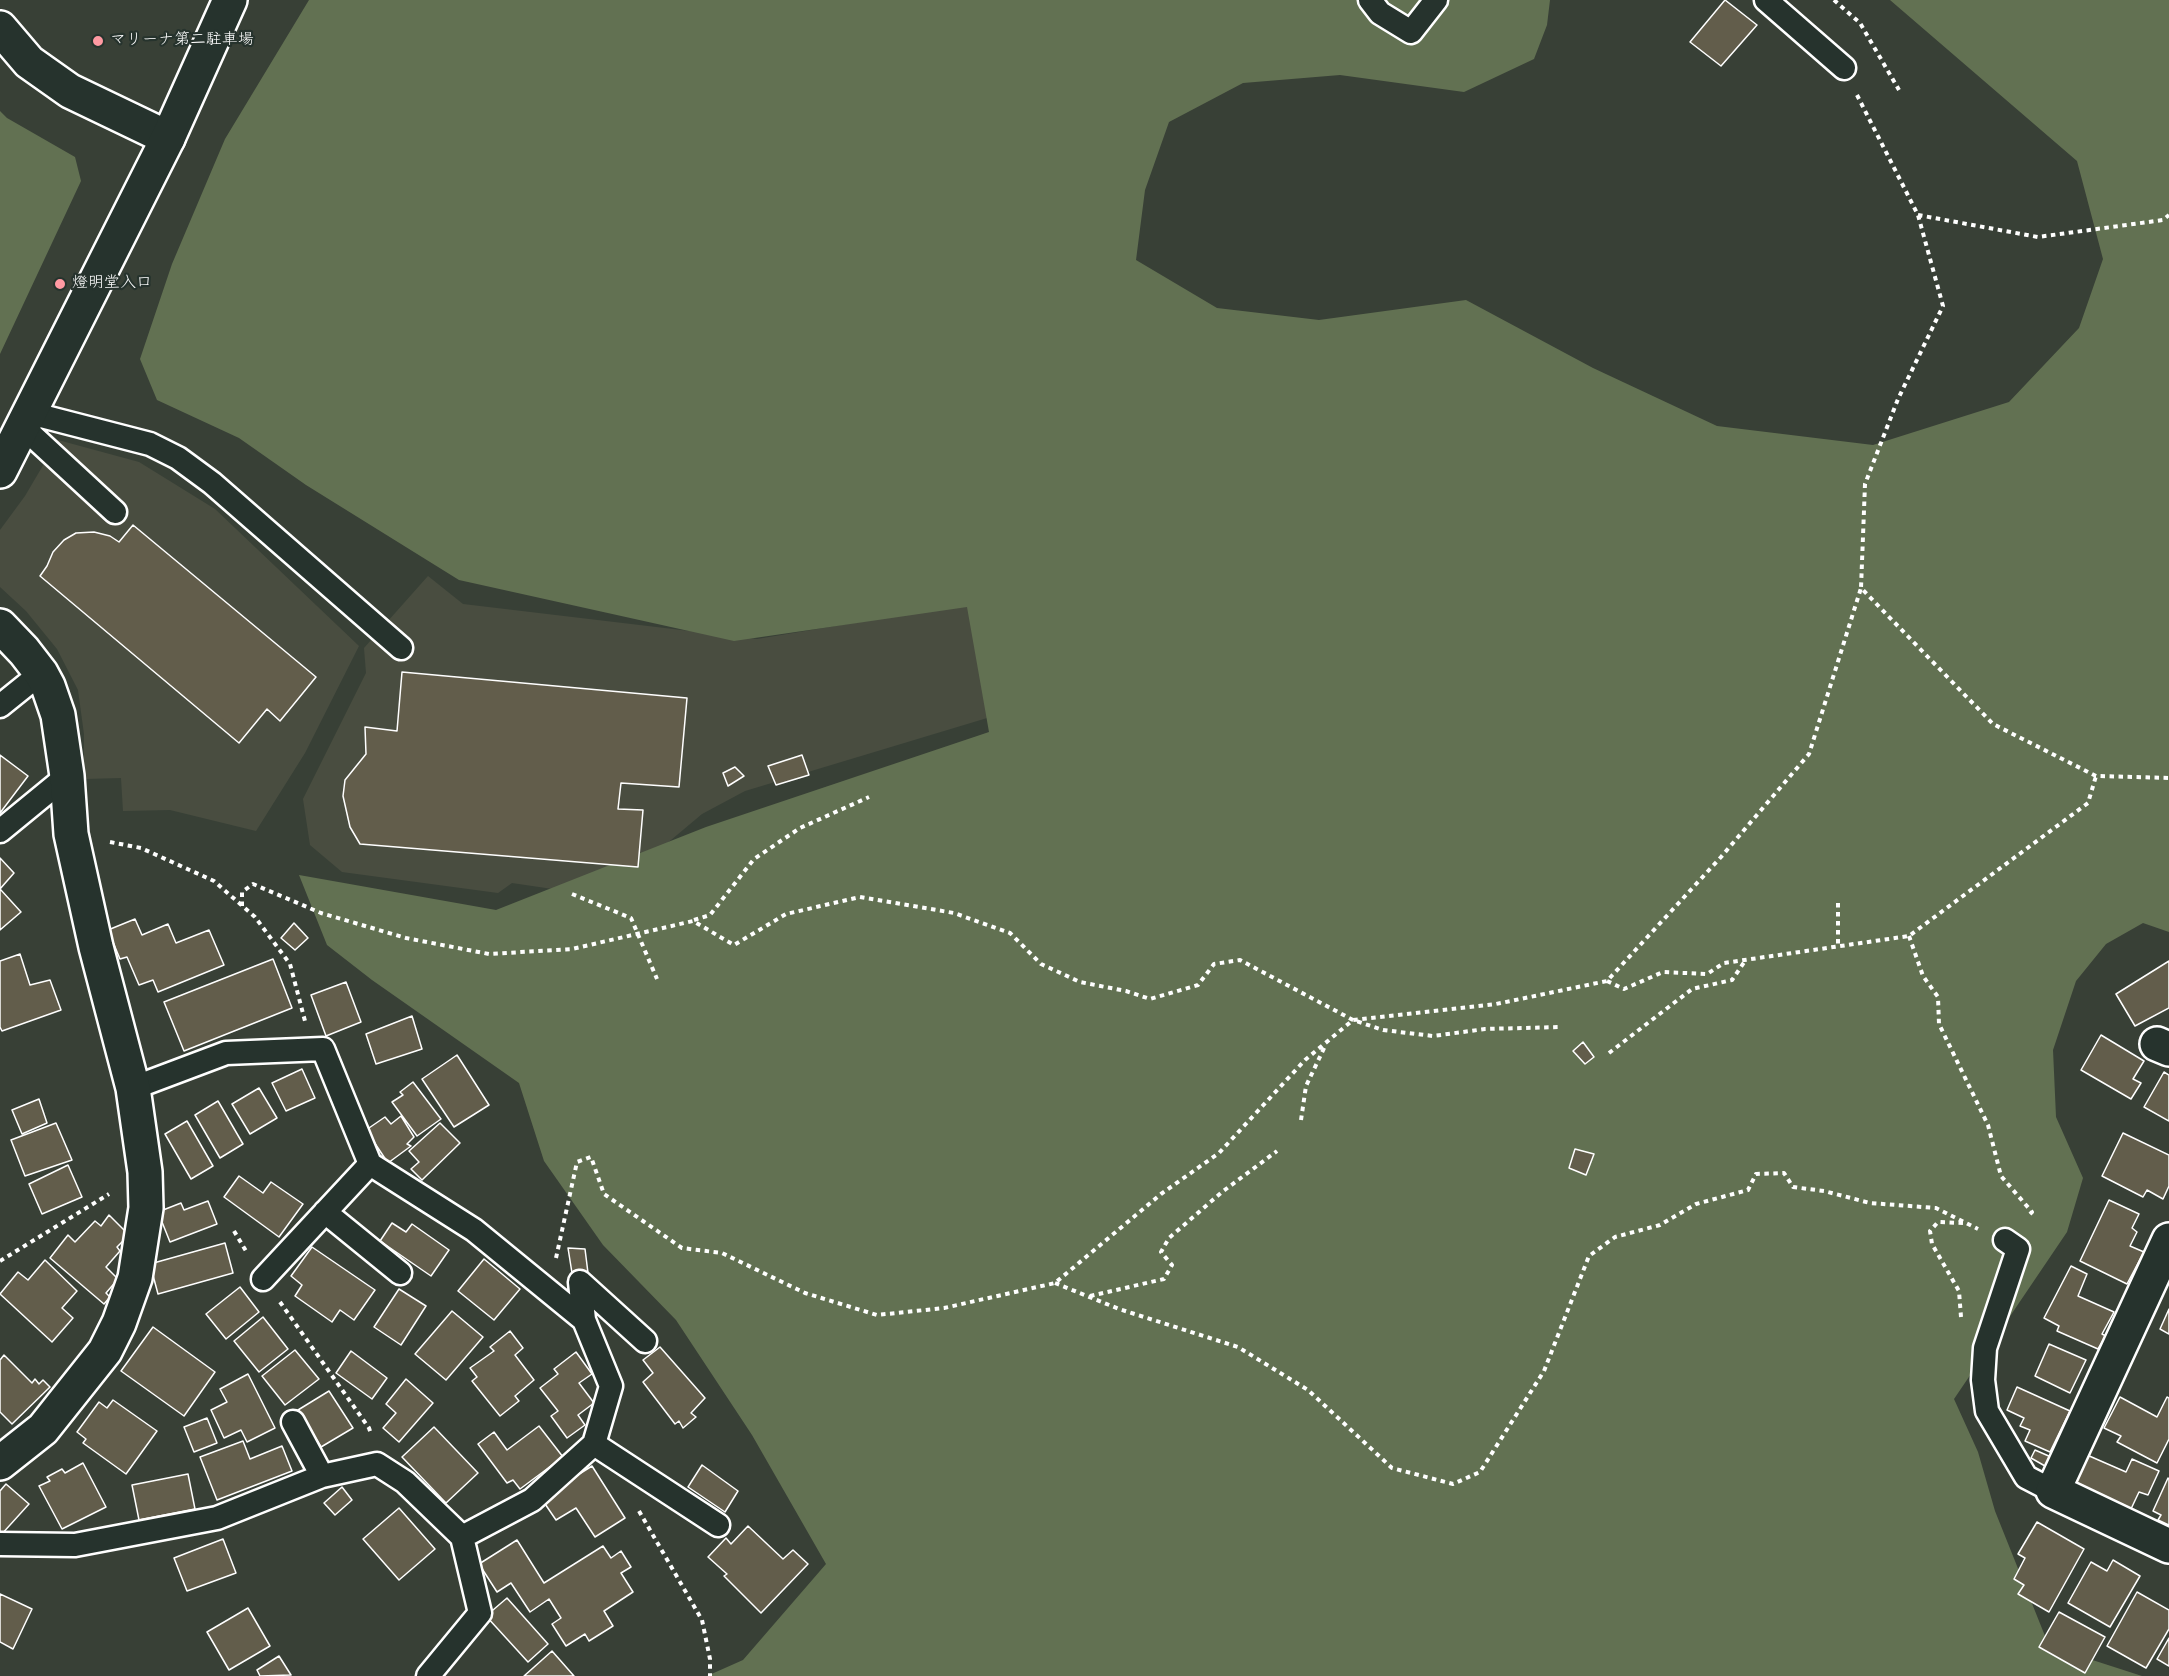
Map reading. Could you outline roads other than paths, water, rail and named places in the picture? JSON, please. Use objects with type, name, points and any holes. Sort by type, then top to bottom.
[{"type":"street","points":[[0,471],[168,138],[230,0]]},
{"type":"street","points":[[0,28],[29,62],[70,91],[168,138]]},
{"type":"street","points":[[0,626],[41,673],[58,715],[67,776],[71,834],[96,946],[133,1088],[145,1172],[146,1208],[135,1278],[119,1323],[105,1351],[43,1429],[0,1462]]},
{"type":"street","points":[[2169,1239],[2053,1491],[2169,1546]]},
{"type":"lane","points":[[1370,0],[1380,13],[1411,32],[1436,0]]},
{"type":"lane","points":[[1766,0],[1844,68]]},
{"type":"lane","points":[[27,420],[115,512]]},
{"type":"lane","points":[[27,420],[150,444],[178,458],[221,491],[401,648]]},
{"type":"lane","points":[[0,706],[41,673]]},
{"type":"lane","points":[[0,831],[67,776]]},
{"type":"lane","points":[[133,1088],[226,1053],[323,1049],[370,1164],[474,1230],[583,1310]]},
{"type":"lane","points":[[263,1278],[370,1164]]},
{"type":"lane","points":[[325,1212],[400,1273]]},
{"type":"lane","points":[[2005,1240],[2018,1249],[1985,1348],[1983,1380],[1987,1411],[2026,1477],[2053,1491]]},
{"type":"lane","points":[[462,1537],[532,1500],[594,1444],[611,1386],[583,1310],[580,1282],[645,1341]]},
{"type":"lane","points":[[293,1422],[322,1476]]},
{"type":"lane","points":[[594,1444],[718,1525]]},
{"type":"lane","points":[[0,1544],[75,1545],[217,1518],[322,1476],[377,1464],[405,1482],[462,1537],[480,1613],[428,1676]]},
{"type":"place","name":"マリーナ第二駐車場","points":[[98,41]]},
{"type":"place","name":"燈明堂入口","points":[[60,284]]}]
